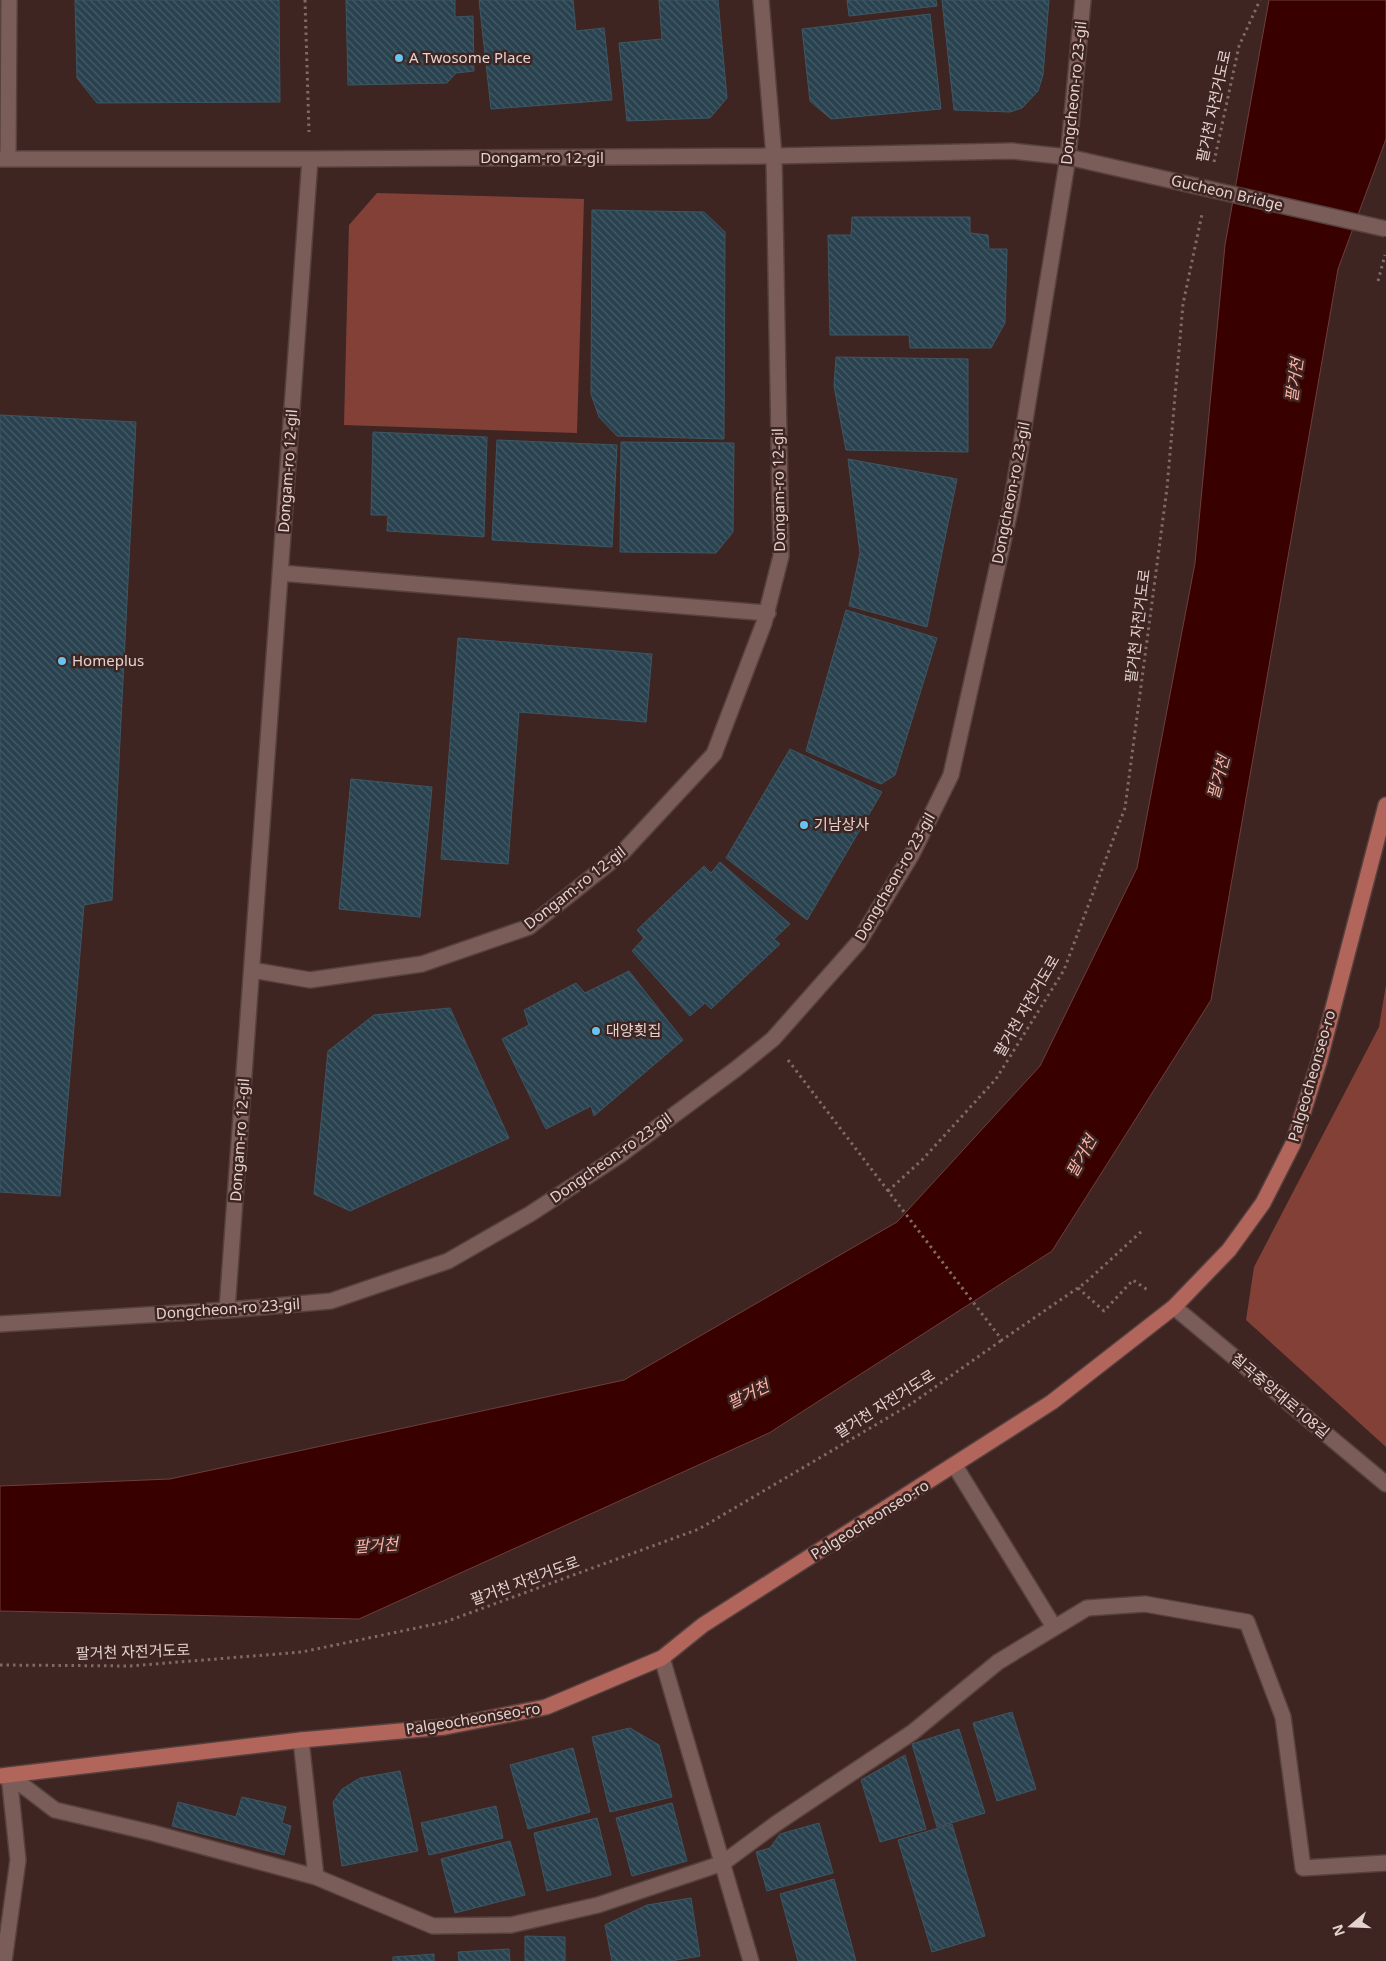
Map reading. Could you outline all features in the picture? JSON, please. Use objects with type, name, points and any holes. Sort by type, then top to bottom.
[{"type":"main road","name":"Palgeocheonseo-ro","points":[[4,1776],[301,1740],[445,1727],[546,1708],[662,1658],[704,1625],[1052,1402],[1174,1307],[1229,1250],[1263,1203],[1293,1144],[1319,1062],[1386,805]]},
{"type":"street","points":[[4,159],[9,0]]},
{"type":"street","name":"Dongam-ro 12-gil","points":[[252,970],[310,980],[422,964],[530,927],[622,853],[714,754],[768,613],[781,556],[774,156],[761,0]]},
{"type":"street","name":"Dongcheon-ro 23-gil","points":[[0,1324],[25,1324],[227,1310],[331,1301],[448,1261],[530,1214],[620,1155],[773,1039],[858,943],[912,854],[952,775],[1011,506],[1068,157],[1083,0]]},
{"type":"street","name":"Dongam-ro 12-gil","points":[[4,159],[774,156],[1012,151],[1068,157]]},
{"type":"street","name":"Gucheon Bridge","points":[[1068,157],[1386,229]]},
{"type":"street","name":"Dongam-ro 12-gil","points":[[227,1310],[310,159]]},
{"type":"street","points":[[280,573],[768,613]]},
{"type":"street","name":"칠곡중앙대로108길","points":[[1174,1307],[1386,1484]]},
{"type":"street","points":[[954,1466],[1054,1627]]},
{"type":"street","points":[[4,1776],[55,1810],[153,1833],[316,1877],[433,1926],[511,1925],[598,1905],[723,1863],[777,1823],[913,1732],[998,1662],[1054,1627],[1087,1608],[1145,1604],[1247,1622],[1283,1717],[1303,1868],[1386,1863]]},
{"type":"street","points":[[662,1658],[750,1961]]},
{"type":"street","points":[[301,1740],[316,1877]]},
{"type":"street","points":[[0,1960],[5,1961],[18,1860],[4,1776]]},
{"type":"path","points":[[305,0],[310,159]]},
{"type":"path","name":"팔거천 자전거도로","points":[[1212,170],[1239,46],[1260,0]]},
{"type":"path","name":"팔거천 자전거도로","points":[[888,1191],[922,1160],[996,1079],[1064,970],[1126,808],[1167,488],[1182,304],[1204,209]]},
{"type":"path","points":[[1378,281],[1386,250]]},
{"type":"path","points":[[773,1039],[1002,1340]]},
{"type":"path","name":"팔거천 자전거도로","points":[[0,1665],[130,1666],[302,1652],[445,1622],[699,1529],[911,1404],[1078,1288],[1143,1230]]},
{"type":"path","points":[[1078,1288],[1104,1311],[1133,1280],[1149,1291]]},
{"type":"shaded area","points":[[377,193],[584,199],[577,433],[344,425],[349,225]]},
{"type":"shaded area","points":[[1386,985],[1386,1447],[1246,1320],[1254,1267],[1379,1027]]},
{"type":"water","name":"팔거천","points":[[1269,0],[1386,0],[1386,139],[1338,269],[1211,1000],[1052,1251],[769,1433],[359,1619],[0,1611],[0,1486],[170,1479],[624,1380],[897,1222],[1040,1066],[1137,868],[1195,563],[1225,245]]},
{"type":"building","points":[[75,0],[279,0],[280,102],[97,103],[77,78]]},
{"type":"building","points":[[346,0],[455,0],[455,17],[473,16],[474,71],[456,73],[447,83],[348,85]]},
{"type":"building","points":[[479,0],[573,0],[576,31],[604,28],[612,100],[491,109]]},
{"type":"building","points":[[659,0],[718,0],[727,98],[710,118],[627,121],[619,43],[662,39]]},
{"type":"building","points":[[847,0],[936,0],[937,6],[849,16]]},
{"type":"building","points":[[942,0],[1049,0],[1043,75],[1038,91],[1022,108],[1010,112],[954,110]]},
{"type":"building","points":[[930,14],[941,109],[831,119],[810,101],[802,29]]},
{"type":"building","points":[[592,210],[704,212],[725,232],[724,439],[617,436],[599,417],[591,394]]},
{"type":"building","points":[[852,217],[970,217],[970,233],[988,235],[989,249],[1007,249],[1005,323],[991,348],[910,348],[909,335],[830,335],[828,235],[851,235]]},
{"type":"building","points":[[836,357],[968,359],[968,452],[846,450],[834,386]]},
{"type":"building","name":"Homeplus","points":[[0,415],[136,422],[112,900],[84,905],[60,1196],[0,1192]]},
{"type":"building","points":[[373,432],[487,437],[484,537],[387,531],[388,515],[371,515]]},
{"type":"building","points":[[497,440],[617,445],[612,547],[492,540]]},
{"type":"building","points":[[621,442],[734,443],[733,532],[716,553],[620,552]]},
{"type":"building","points":[[848,459],[957,479],[927,627],[849,606],[860,553]]},
{"type":"building","points":[[846,610],[937,638],[895,775],[881,784],[806,751]]},
{"type":"building","points":[[458,638],[652,654],[646,722],[519,712],[508,864],[441,859]]},
{"type":"building","name":"기남상사","points":[[790,749],[882,792],[807,920],[726,858]]},
{"type":"building","points":[[351,779],[432,787],[420,917],[339,909]]},
{"type":"building","points":[[720,862],[790,924],[774,939],[780,944],[711,1009],[705,1003],[690,1016],[632,951],[644,938],[637,930],[704,866],[711,873]]},
{"type":"building","points":[[629,971],[683,1040],[594,1116],[591,1106],[546,1129],[502,1039],[529,1025],[524,1010],[576,983],[585,993]]},
{"type":"building","points":[[450,1008],[509,1138],[350,1211],[314,1194],[328,1051],[374,1015]]},
{"type":"building","points":[[1012,1712],[1036,1789],[997,1801],[973,1723]]},
{"type":"building","points":[[630,1728],[659,1745],[672,1797],[610,1812],[592,1737]]},
{"type":"building","points":[[959,1729],[985,1813],[937,1827],[912,1744]]},
{"type":"building","points":[[573,1748],[590,1812],[528,1829],[510,1765]]},
{"type":"building","points":[[905,1755],[926,1829],[880,1842],[861,1780]]},
{"type":"building","points":[[400,1771],[418,1851],[342,1866],[333,1802],[342,1789],[360,1778]]},
{"type":"building","points":[[242,1797],[286,1807],[282,1823],[291,1826],[284,1855],[172,1826],[178,1802],[236,1817]]},
{"type":"building","points":[[672,1803],[687,1861],[632,1876],[616,1818]]},
{"type":"building","points":[[496,1806],[503,1838],[429,1855],[421,1823]]},
{"type":"building","points":[[597,1818],[611,1875],[547,1891],[534,1833]]},
{"type":"building","points":[[819,1823],[833,1873],[767,1891],[756,1852],[770,1848],[780,1834]]},
{"type":"building","points":[[952,1824],[985,1936],[932,1952],[898,1840]]},
{"type":"building","points":[[510,1841],[525,1895],[455,1913],[441,1859]]},
{"type":"building","points":[[834,1879],[856,1961],[798,1961],[780,1894]]},
{"type":"building","points":[[691,1898],[700,1956],[671,1961],[612,1961],[605,1925],[647,1905]]},
{"type":"building","points":[[525,1936],[565,1937],[565,1961],[525,1961]]},
{"type":"building","points":[[509,1949],[510,1961],[459,1961],[458,1952]]},
{"type":"building","points":[[434,1954],[434,1961],[393,1961],[393,1957]]},
{"type":"place","name":"A Twosome Place","points":[[399,58]]},
{"type":"place","name":"Homeplus","points":[[62,661]]},
{"type":"place","name":"기남상사","points":[[804,825]]},
{"type":"place","name":"대양횟집","points":[[596,1031]]}]
